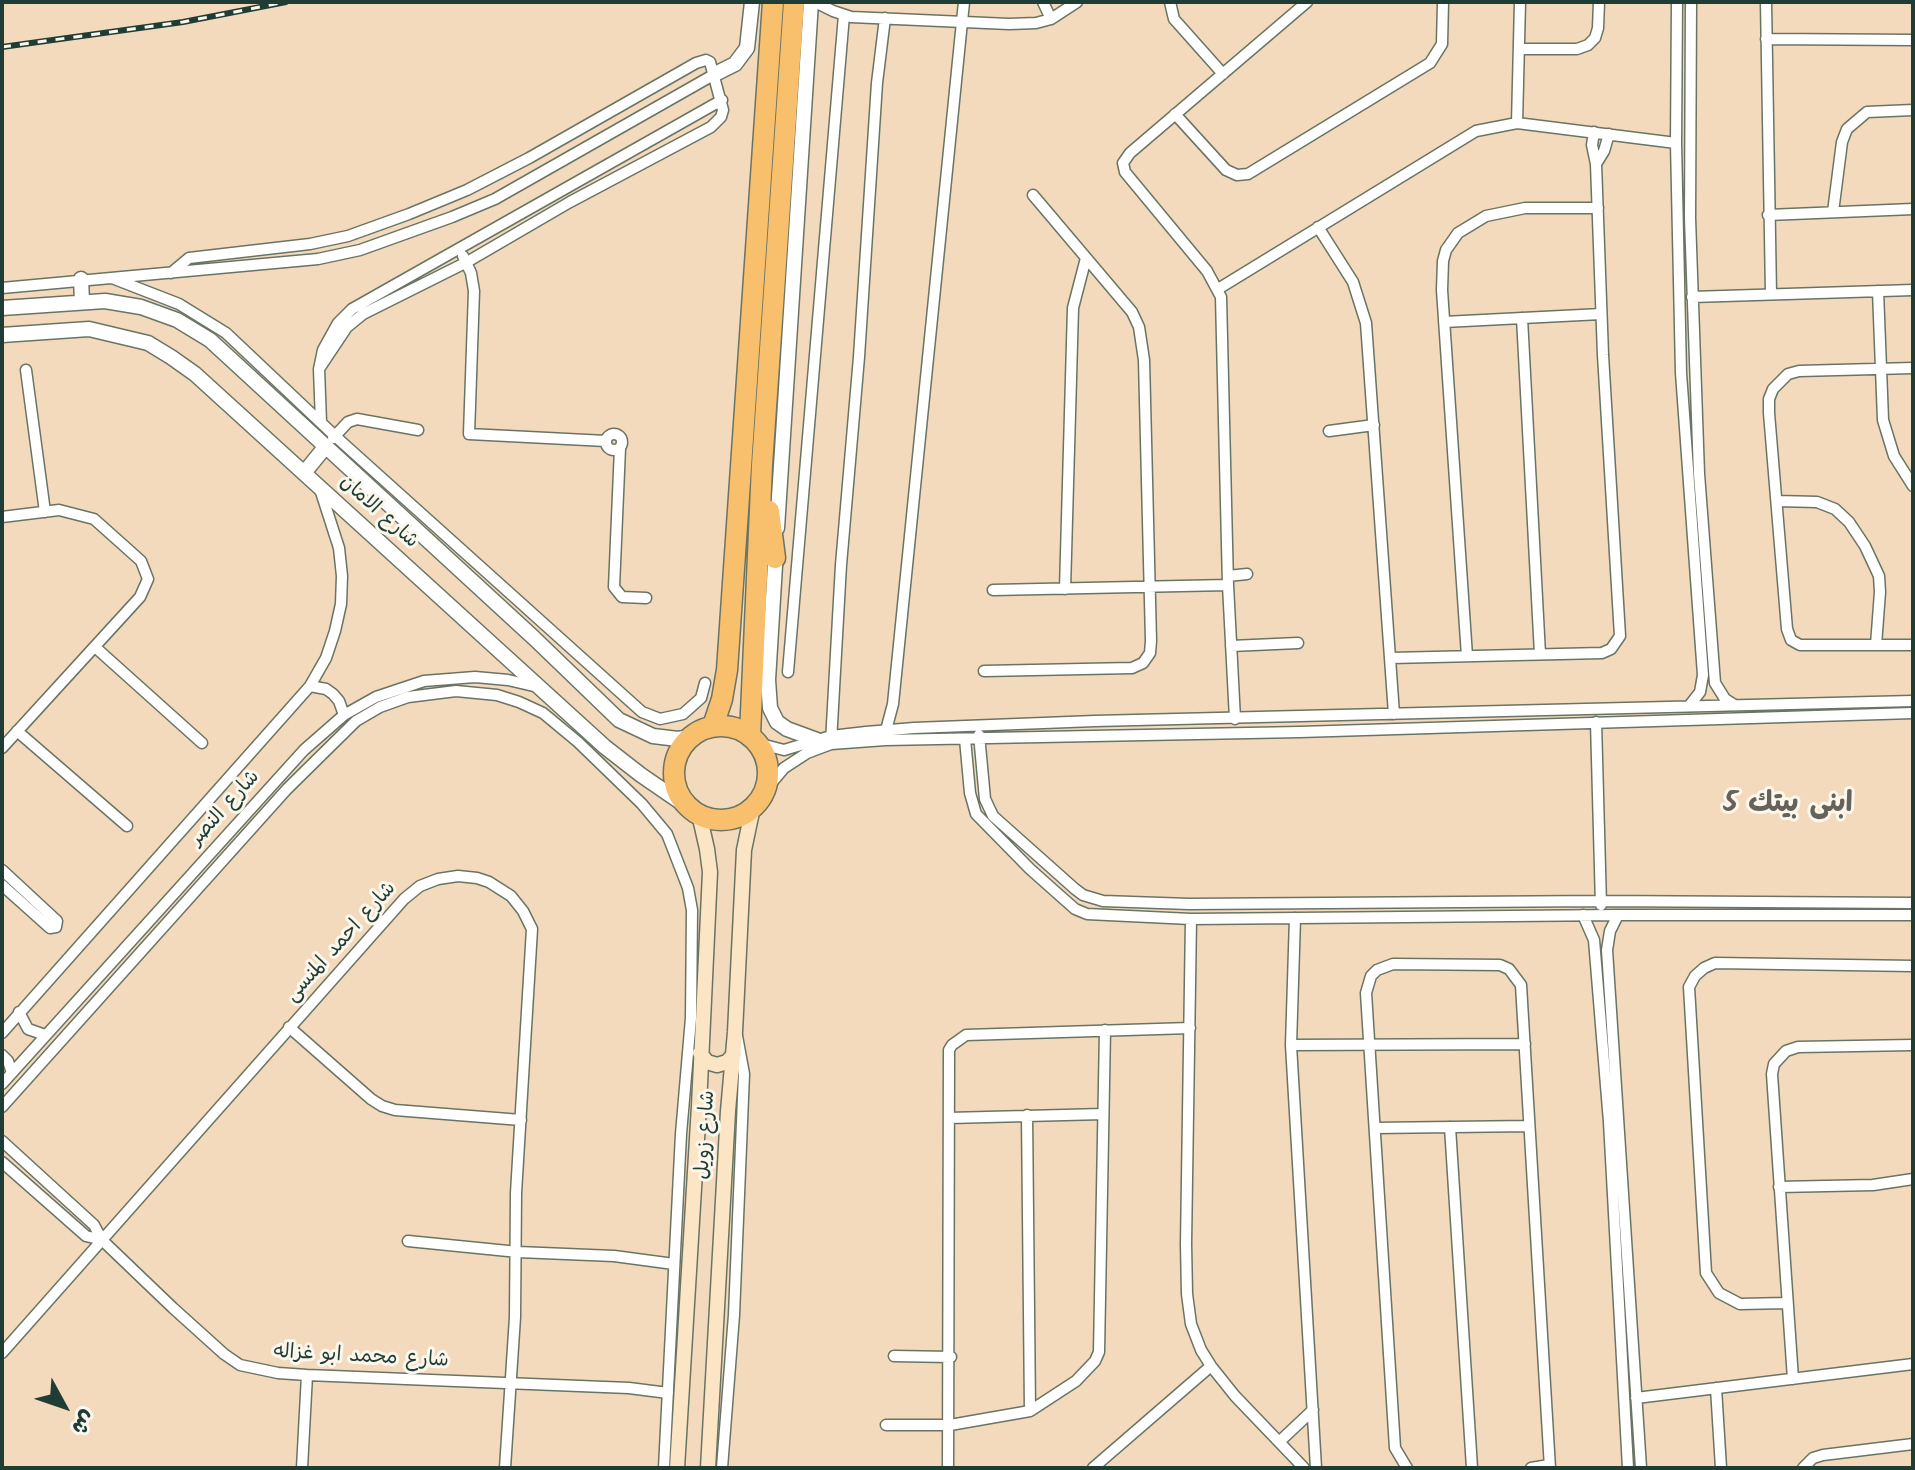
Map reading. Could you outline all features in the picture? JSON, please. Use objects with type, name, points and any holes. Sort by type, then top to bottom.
[{"type":"highway","points":[[713,726],[727,670],[773,2]]},
{"type":"highway","points":[[754,739],[732,727],[713,726],[690,737],[678,754],[674,774],[679,794],[696,812],[723,820],[739,816],[758,800],[768,767],[754,739],[762,465],[794,2]]},
{"type":"highway","points":[[762,465],[775,558]]},
{"type":"main road","name":"شارع زويل","points":[[708,1468],[744,850],[758,800]]},
{"type":"main road","name":"شارع زويل","points":[[677,1468],[672,1446],[699,1106],[710,872],[696,812]]},
{"type":"main road","points":[[700,1053],[707,1062],[717,1065],[727,1062],[734,1054]]},
{"type":"main road","points":[[699,1106],[712,1100],[722,1103],[728,1111]]},
{"type":"main road","points":[[716,1315],[734,1315]]},
{"type":"street","points":[[2,288],[318,259],[352,252],[442,221],[515,188],[735,64],[747,48],[752,2]]},
{"type":"street","points":[[826,740],[787,729],[777,722],[770,708],[768,680],[813,2],[844,15],[1009,24],[1051,19],[1077,2]]},
{"type":"street","points":[[885,736],[894,698],[964,2]]},
{"type":"street","points":[[1043,2],[1051,19]]},
{"type":"street","points":[[1170,2],[1174,19],[1223,74]]},
{"type":"street","points":[[1235,719],[1228,580],[1223,307],[1218,289],[1207,271],[1123,167],[1123,163],[1130,153],[1307,2]]},
{"type":"street","points":[[1175,114],[1226,170],[1237,175],[1248,174],[1430,63],[1442,44],[1443,2]]},
{"type":"street","points":[[1517,123],[1520,2]]},
{"type":"street","points":[[1519,49],[1577,49],[1588,45],[1595,38],[1598,28],[1599,2]]},
{"type":"street","points":[[1677,2],[1676,143],[1681,373],[1694,572],[1708,674],[1719,692],[1733,704]]},
{"type":"street","points":[[1689,706],[1708,674],[1707,572],[1699,474],[1690,218],[1691,2]]},
{"type":"street","points":[[1766,2],[1771,294]]},
{"type":"street","points":[[788,672],[844,15]]},
{"type":"street","points":[[826,740],[859,357],[877,83],[885,18]]},
{"type":"street","points":[[1677,21],[1691,21]]},
{"type":"street","points":[[1766,39],[1913,40]]},
{"type":"street","points":[[171,273],[184,261],[196,257],[300,246],[348,236],[435,204],[529,158],[696,63],[710,62],[722,100],[721,117],[706,131],[352,322],[319,369]]},
{"type":"street","points":[[321,422],[319,369],[323,350],[332,331],[352,309],[722,100]]},
{"type":"street","points":[[1833,212],[1842,142],[1847,129],[1867,112],[1913,110]]},
{"type":"street","points":[[1218,289],[1457,140],[1496,125],[1517,123],[1676,143]]},
{"type":"street","points":[[1391,658],[1602,653],[1611,649],[1620,636],[1601,314],[1596,164],[1592,151],[1594,132]]},
{"type":"street","points":[[1596,164],[1609,134]]},
{"type":"street","points":[[984,671],[1132,668],[1143,663],[1150,653],[1143,343],[1132,312],[1033,195]]},
{"type":"street","points":[[435,204],[442,221]]},
{"type":"street","points":[[1467,656],[1444,322],[1443,261],[1451,241],[1465,226],[1486,216],[1512,210],[1598,208]]},
{"type":"street","points":[[1768,215],[1913,209]]},
{"type":"street","points":[[1678,218],[1690,218]]},
{"type":"street","points":[[1318,227],[1353,282],[1364,310],[1394,714]]},
{"type":"street","points":[[348,236],[352,252]]},
{"type":"street","points":[[460,249],[467,262],[474,291],[469,434],[606,441],[612,434],[618,435],[623,443],[620,448],[614,587],[622,597],[646,598]]},
{"type":"street","points":[[1065,589],[1073,308],[1086,258]]},
{"type":"street","points":[[112,278],[179,304],[214,324],[321,422],[331,441],[642,712],[660,719],[683,714],[701,698],[705,683]]},
{"type":"street","points":[[81,279],[82,301]]},
{"type":"street","points":[[1692,297],[1913,290]]},
{"type":"street","points":[[1878,291],[1882,413],[1888,440],[1913,486]]},
{"type":"street","name":"شارع الامان","points":[[2,308],[105,301],[141,307],[177,320],[210,340],[331,441],[619,720],[653,736],[690,737]]},
{"type":"street","points":[[1444,322],[1601,314]]},
{"type":"street","points":[[1522,318],[1540,654]]},
{"type":"street","name":"شارع الامان","points":[[2,335],[89,329],[148,343],[191,372],[622,762],[696,812]]},
{"type":"street","points":[[1913,368],[1799,371],[1780,381],[1769,399],[1787,629],[1791,640],[1800,645],[1913,645]]},
{"type":"street","points":[[26,370],[45,512]]},
{"type":"street","points":[[304,473],[348,422],[357,419],[418,430]]},
{"type":"street","points":[[1329,431],[1374,425]]},
{"type":"street","points":[[1687,475],[1699,474]]},
{"type":"street","name":"شارع النصر","points":[[2,1033],[310,686],[326,658],[341,604],[339,548],[319,486]]},
{"type":"street","points":[[1777,501],[1826,505],[1849,522],[1879,576],[1876,645]]},
{"type":"street","points":[[2,517],[59,510],[94,519],[141,561],[148,573],[144,592],[2,748]]},
{"type":"street","points":[[1694,572],[1707,572]]},
{"type":"street","points":[[993,590],[1150,587],[1228,580],[1247,574]]},
{"type":"street","points":[[1231,646],[1298,643]]},
{"type":"street","points":[[95,647],[202,743]]},
{"type":"street","name":"شارع النصر","points":[[2,1084],[304,750],[344,715],[376,697],[424,681],[475,677],[508,680],[541,688]]},
{"type":"street","points":[[310,686],[326,689],[333,694],[344,715]]},
{"type":"street","points":[[2,1107],[314,760],[356,721],[380,707],[417,695],[468,691],[508,698],[543,713],[642,804],[667,834],[688,888],[692,910],[691,1018],[668,1393],[672,1446],[664,1468]]},
{"type":"street","points":[[543,713],[553,699]]},
{"type":"street","points":[[754,739],[784,750],[826,740],[979,726],[1913,701]]},
{"type":"street","points":[[914,734],[979,740],[1913,713]]},
{"type":"street","points":[[1300,717],[1300,732]]},
{"type":"street","points":[[1596,722],[1601,915]]},
{"type":"street","points":[[979,726],[987,807],[1002,825],[1083,895],[1103,901],[1189,904],[1601,901],[1913,903]]},
{"type":"street","points":[[17,731],[127,826]]},
{"type":"street","points":[[965,739],[970,793],[976,814],[1030,869],[1075,909],[1087,914],[1191,919],[1913,915]]},
{"type":"street","points":[[758,800],[784,768],[826,740]]},
{"type":"street","points":[[1030,869],[1039,858]]},
{"type":"street","points":[[2,870],[18,892],[2,885]]},
{"type":"street","name":"شارع احمد المنسى","points":[[2,1353],[404,899],[420,886],[438,879],[458,876],[489,882],[511,896],[532,929],[516,1193],[518,1252],[505,1468]]},
{"type":"street","points":[[1439,902],[1439,916]]},
{"type":"street","points":[[1741,902],[1742,915]]},
{"type":"street","points":[[1583,915],[1601,950],[1641,1468],[1630,1468],[1619,1328],[1601,950],[1618,915]]},
{"type":"street","points":[[1295,918],[1291,1045],[1316,1468]]},
{"type":"street","points":[[1191,919],[1187,1294],[1196,1337],[1211,1366],[1304,1468]]},
{"type":"street","points":[[140,931],[151,940]]},
{"type":"street","points":[[1787,1303],[1740,1304],[1719,1293],[1706,1273],[1689,987],[1695,976],[1715,963],[1913,966]]},
{"type":"street","points":[[1407,1468],[1395,1448],[1367,984],[1377,970],[1393,964],[1500,965],[1509,969],[1521,985],[1550,1467],[1531,1468]]},
{"type":"street","points":[[19,1012],[28,1029],[45,1035]]},
{"type":"street","points":[[289,1027],[382,1106],[395,1110],[521,1120]]},
{"type":"street","points":[[948,1468],[951,1357],[949,1050],[960,1037],[1190,1028]]},
{"type":"street","points":[[886,1425],[950,1425],[1030,1411],[1076,1381],[1099,1352],[1105,1030]]},
{"type":"street","points":[[722,1468],[734,1315],[744,1074],[739,1039],[735,1032]]},
{"type":"street","points":[[1291,1045],[1525,1044]]},
{"type":"street","points":[[1793,1379],[1772,1074],[1779,1057],[1798,1047],[1913,1045]]},
{"type":"street","points":[[2,1055],[12,1073]]},
{"type":"street","points":[[949,1118],[1103,1114]]},
{"type":"street","points":[[1027,1115],[1030,1411]]},
{"type":"street","points":[[1375,1128],[1529,1126]]},
{"type":"street","points":[[1450,1127],[1472,1468]]},
{"type":"street","name":"شارع محمد ابو غزاله","points":[[2,1141],[94,1225],[102,1240],[227,1357],[240,1365],[307,1375],[629,1388],[668,1393]]},
{"type":"street","name":"شارع محمد ابو غزاله","points":[[2,1162],[86,1236],[102,1240]]},
{"type":"street","points":[[1779,1187],[1873,1185],[1913,1179]]},
{"type":"street","points":[[408,1241],[518,1252],[614,1256],[674,1264]]},
{"type":"street","points":[[1619,1328],[1632,1327]]},
{"type":"street","points":[[894,1356],[951,1357]]},
{"type":"street","points":[[1636,1398],[1913,1364]]},
{"type":"street","points":[[1093,1468],[1211,1366]]},
{"type":"street","points":[[302,1468],[307,1375]]},
{"type":"street","points":[[1716,1388],[1721,1468]]},
{"type":"street","points":[[1279,1442],[1313,1410]]},
{"type":"street","points":[[1803,1468],[1813,1458],[1823,1455],[1913,1444]]},
{"type":"railway","points":[[2,47],[183,22],[286,2]]},
{"type":"district","name":"ابنى بيتك 5","points":[[1788,806]]}]
